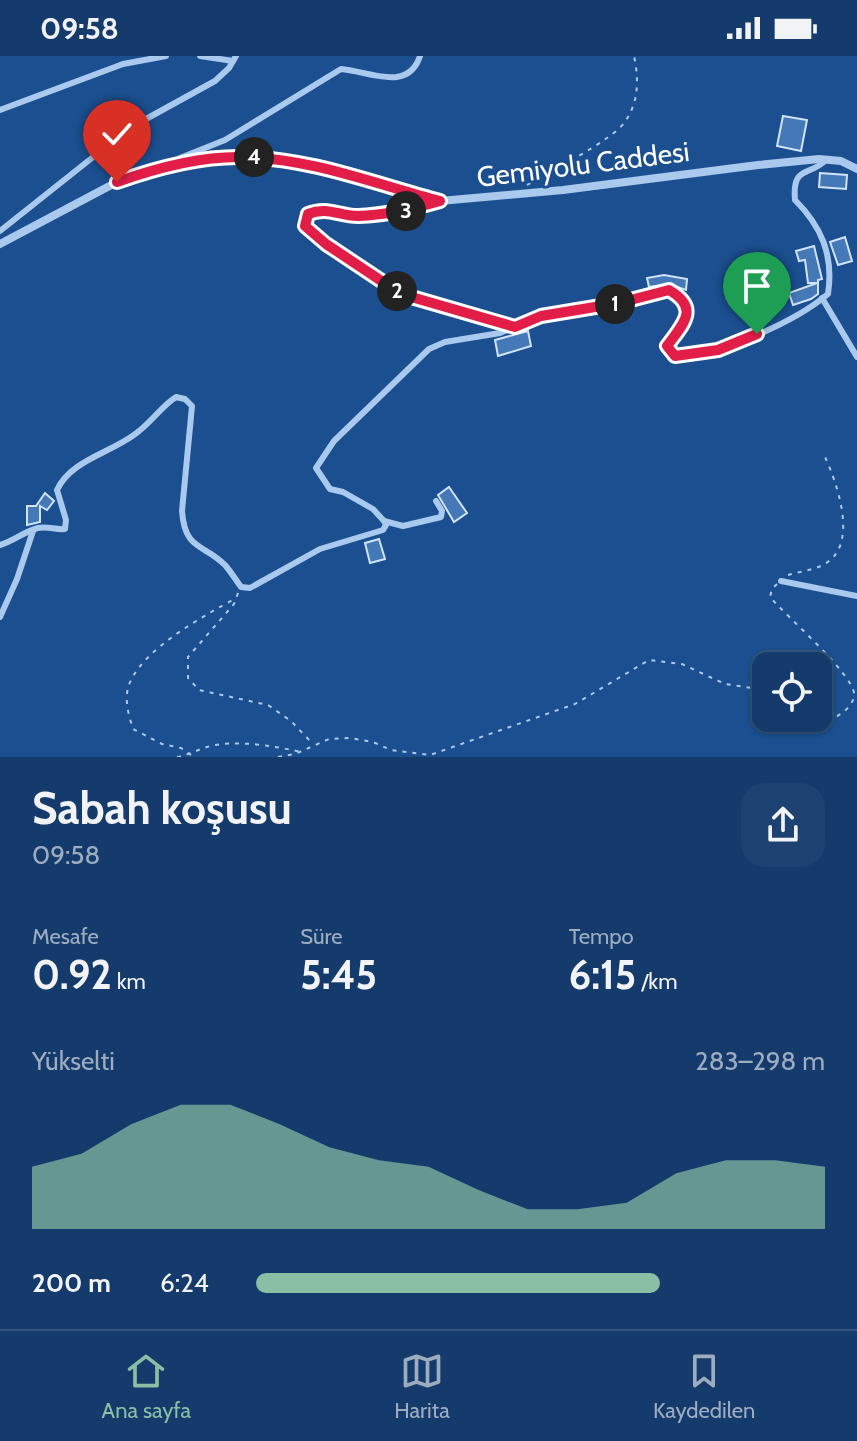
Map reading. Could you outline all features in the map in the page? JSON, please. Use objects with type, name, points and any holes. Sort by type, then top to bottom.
[{"type":"street","points":[[0,110],[123,64],[166,56]]},
{"type":"street","points":[[0,231],[107,146],[146,119],[215,81],[229,68],[234,58],[200,56]]},
{"type":"street","points":[[166,167],[225,140],[341,69],[403,77],[412,72],[420,56]]},
{"type":"street","name":"Gemiyolu Caddesi","points":[[0,244],[117,182],[166,167],[242,156],[289,160],[440,201],[758,165],[826,160],[841,161],[857,169]]},
{"type":"street","points":[[0,545],[34,529],[65,529],[66,520],[57,490],[61,481],[139,431],[176,397],[185,399],[192,406],[183,526],[193,545],[224,564],[241,587],[250,588],[259,584],[320,549],[383,530],[386,525],[373,509],[343,492],[330,489],[316,468],[334,441],[429,349],[445,342],[500,333],[541,316],[619,303],[669,290],[683,298],[688,306],[687,315],[667,346],[675,356],[718,350],[757,334],[828,294],[830,277],[826,248],[812,217],[795,200],[794,189],[796,178],[826,160]]},
{"type":"street","points":[[822,298],[857,357]]},
{"type":"street","points":[[384,521],[403,526],[441,517],[442,511],[436,501]]},
{"type":"street","points":[[0,617],[34,529]]},
{"type":"street","points":[[781,581],[857,596]]},
{"type":"path","points":[[526,186],[624,125],[635,100],[638,77],[634,56]]},
{"type":"path","points":[[425,205],[395,214],[353,216],[320,209],[308,214],[305,226],[326,244],[401,294],[515,327]]},
{"type":"path","points":[[822,652],[770,597],[772,589],[789,574],[830,561],[842,547],[843,507],[839,487],[825,457]]},
{"type":"path","points":[[241,587],[227,612],[188,657],[188,678],[199,690],[268,705],[291,721],[314,745]]},
{"type":"path","points":[[191,755],[133,729],[126,706],[130,682],[143,663],[176,636],[237,597]]},
{"type":"path","points":[[278,757],[302,752],[329,739],[350,738],[373,742],[391,750],[430,755],[575,704],[649,660],[682,664],[725,684],[752,688]]},
{"type":"path","points":[[832,662],[854,693],[852,704],[832,719]]},
{"type":"path","points":[[177,757],[191,755],[209,746],[270,745],[302,752]]},
{"type":"building","points":[[783,116],[807,120],[801,151],[777,146]]},
{"type":"building","points":[[820,173],[847,175],[846,189],[819,187]]},
{"type":"building","points":[[845,237],[852,261],[838,265],[830,242]]},
{"type":"building","points":[[814,246],[822,279],[818,280],[818,294],[793,305],[789,293],[817,283],[808,283],[805,260],[799,261],[796,251]]},
{"type":"building","points":[[664,275],[687,279],[686,290],[669,284],[649,287],[647,278]]},
{"type":"building","points":[[528,331],[531,346],[498,356],[495,340]]},
{"type":"building","points":[[449,487],[467,513],[454,522],[438,495]]},
{"type":"building","points":[[45,493],[54,501],[47,510],[40,506],[40,522],[27,525],[27,506],[36,506]]},
{"type":"building","points":[[379,539],[385,559],[370,563],[365,543]]},
{"type":"route","points":[[117,182],[175,166],[242,156],[289,160],[333,170],[440,201],[395,214],[353,216],[320,209],[308,214],[305,226],[326,244],[401,294],[515,327],[541,316],[619,303],[669,290],[683,298],[688,306],[687,315],[667,346],[675,356],[718,350],[757,334]]}]
